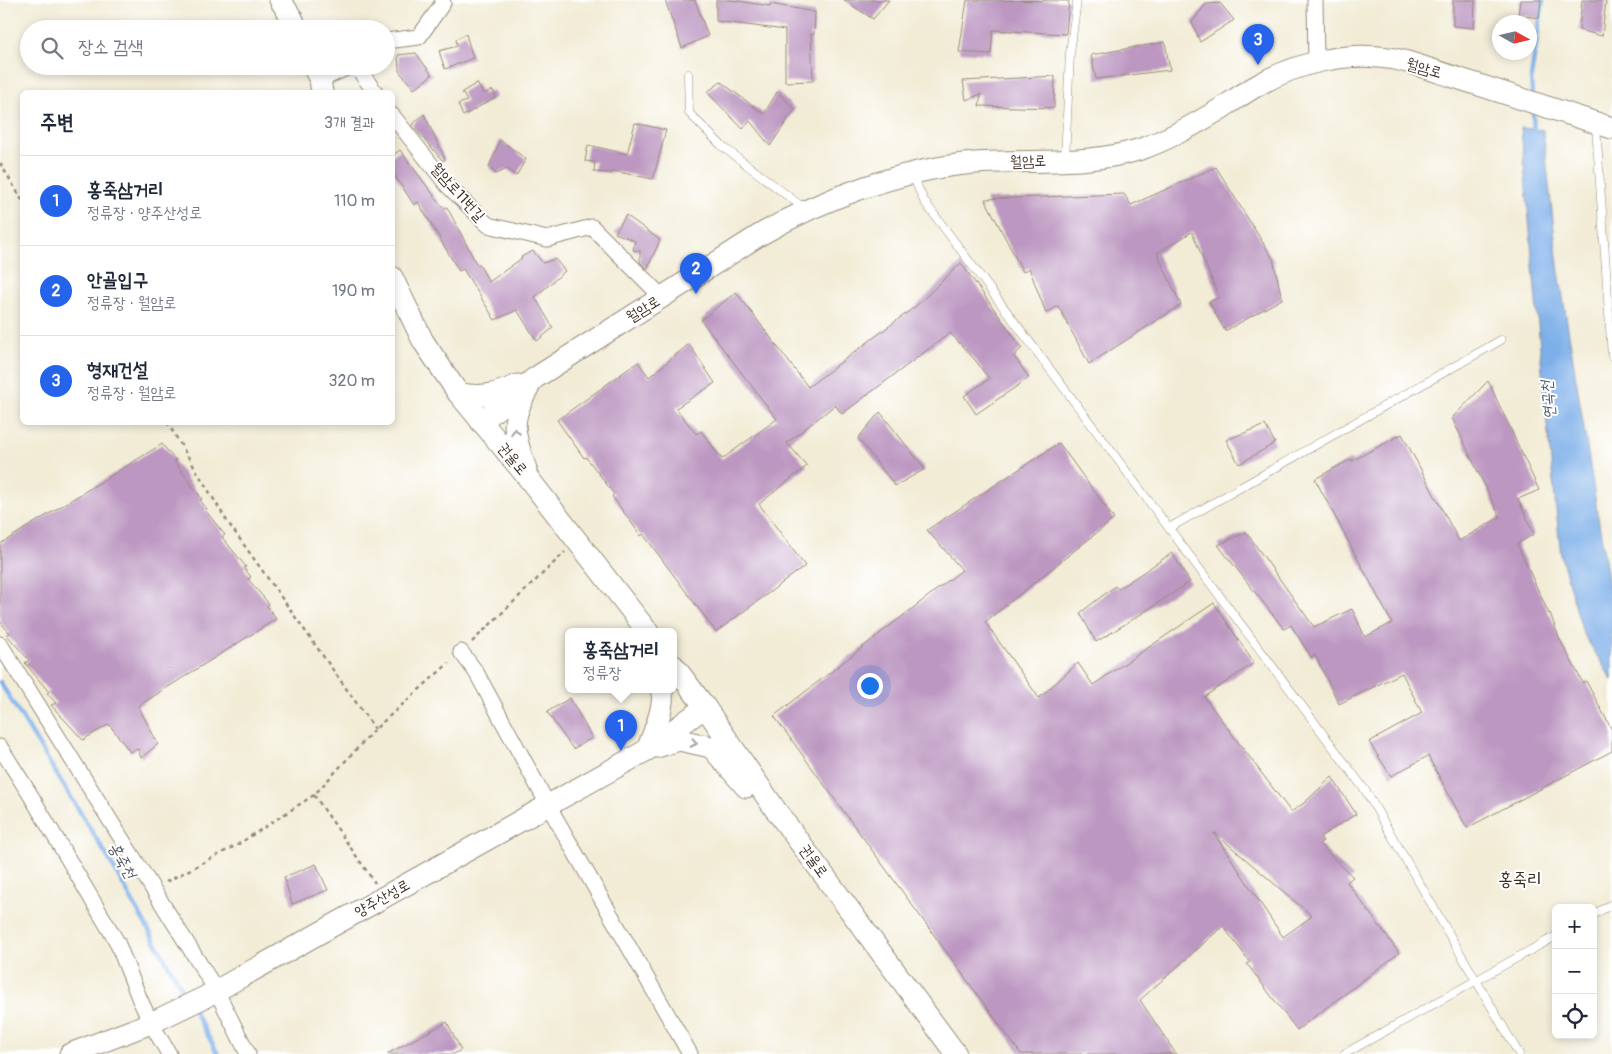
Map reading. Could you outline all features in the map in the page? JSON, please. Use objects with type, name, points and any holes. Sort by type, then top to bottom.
[{"type":"street","points":[[280,0],[293,20]]},
{"type":"street","points":[[395,40],[419,37],[443,3],[442,0]]},
{"type":"street","points":[[1315,0],[1316,62]]},
{"type":"street","name":"월암로","points":[[482,422],[535,378],[758,236],[807,210],[853,192],[939,168],[974,163],[1090,159],[1140,149],[1164,140],[1198,122],[1258,84],[1292,69],[1316,62],[1366,56],[1389,58],[1504,92],[1604,125]]},
{"type":"street","points":[[318,80],[330,75]]},
{"type":"street","points":[[363,75],[374,90]]},
{"type":"street","name":"월암로11번길","points":[[395,119],[448,186],[488,225],[547,239],[592,227],[662,297]]},
{"type":"street","name":"권율로","points":[[395,283],[423,341],[458,393],[529,479],[645,628]]},
{"type":"street","points":[[458,393],[472,397],[491,394],[535,378]]},
{"type":"street","points":[[529,479],[517,441],[514,421],[520,402],[535,378]]},
{"type":"street","points":[[618,594],[632,628]]},
{"type":"street","points":[[0,644],[153,891],[211,994],[248,1054]]},
{"type":"street","points":[[461,652],[476,672],[548,805],[690,1054]]},
{"type":"street","name":"권율로","points":[[677,670],[776,809],[956,1054]]},
{"type":"street","points":[[647,750],[660,711],[662,693]]},
{"type":"street","name":"양주산성로","points":[[70,1054],[151,1023],[211,994],[647,750],[705,707]]},
{"type":"street","points":[[647,750],[679,740],[711,747],[751,792],[776,809]]},
{"type":"street","points":[[0,747],[31,796],[116,942],[140,1000],[169,1054]]},
{"type":"lane","points":[[1065,160],[1070,53],[1077,0]]},
{"type":"lane","points":[[688,74],[688,113],[722,146],[807,210]]},
{"type":"lane","points":[[1604,125],[1612,356]]},
{"type":"lane","points":[[912,174],[924,201],[1365,790],[1519,1054]]},
{"type":"lane","points":[[1169,528],[1500,340]]},
{"type":"lane","points":[[1597,913],[1612,904]]},
{"type":"lane","points":[[1344,1054],[1552,938]]},
{"type":"path","points":[[0,163],[20,197]]},
{"type":"path","points":[[169,425],[227,520],[374,730]]},
{"type":"path","points":[[153,891],[237,845],[314,795],[374,730],[461,652],[577,540]]},
{"type":"path","points":[[314,795],[384,897]]},
{"type":"water","name":"연곡천","points":[[1521,128],[1543,130],[1558,266],[1612,604],[1612,680],[1583,633],[1561,556],[1545,405]]},
{"type":"building","points":[[665,0],[695,0],[708,36],[682,48]]},
{"type":"building","points":[[716,0],[731,0],[770,6],[770,4],[815,12],[814,34],[811,34],[813,81],[785,82],[785,30],[716,21]]},
{"type":"building","points":[[844,0],[889,0],[873,19]]},
{"type":"building","points":[[967,0],[1069,1],[1066,34],[993,30],[991,54],[959,52]]},
{"type":"building","points":[[1453,0],[1475,0],[1474,28],[1453,26]]},
{"type":"building","points":[[1520,0],[1541,0],[1539,18],[1537,18],[1537,15],[1518,15]]},
{"type":"building","points":[[1582,0],[1606,0],[1602,36],[1579,30]]},
{"type":"building","points":[[1220,3],[1234,20],[1200,42],[1192,22],[1206,4]]},
{"type":"building","points":[[466,34],[473,58],[445,69],[439,51],[457,46],[456,39]]},
{"type":"building","points":[[1165,42],[1170,70],[1096,79],[1091,55]]},
{"type":"building","points":[[416,53],[432,75],[414,89],[399,71],[398,55]]},
{"type":"building","points":[[1055,76],[1054,108],[979,106],[981,94],[966,100],[963,81]]},
{"type":"building","points":[[721,82],[764,114],[777,92],[795,109],[770,146],[750,121],[743,129],[707,92]]},
{"type":"building","points":[[477,83],[483,94],[493,90],[496,97],[463,116],[458,104],[467,101],[462,92]]},
{"type":"building","points":[[424,114],[445,159],[443,161],[412,125]]},
{"type":"building","points":[[635,123],[666,130],[653,179],[613,171],[612,173],[594,172],[595,162],[585,161],[588,145],[627,154]]},
{"type":"building","points":[[500,140],[526,159],[516,176],[507,169],[496,174],[489,167]]},
{"type":"building","points":[[400,150],[444,209],[447,207],[477,265],[479,264],[489,282],[521,257],[533,251],[543,263],[555,259],[565,271],[535,297],[553,328],[537,341],[517,310],[495,320],[463,269],[459,271],[418,202],[414,205],[395,176],[395,154]]},
{"type":"building","points":[[1216,167],[1273,259],[1282,299],[1225,331],[1209,302],[1219,297],[1192,232],[1157,253],[1181,305],[1089,364],[1058,306],[1046,313],[1029,268],[1023,272],[985,199],[1124,194],[1131,205]]},
{"type":"building","points":[[626,215],[660,240],[647,269],[640,262],[640,251],[633,250],[635,241],[615,233]]},
{"type":"building","points":[[961,263],[1022,348],[1014,356],[1029,378],[976,414],[964,396],[989,379],[976,361],[950,333],[842,414],[835,405],[787,443],[807,466],[759,504],[805,566],[716,632],[643,534],[641,536],[612,496],[614,494],[586,457],[584,458],[557,420],[638,362],[649,377],[689,344],[715,383],[676,408],[696,434],[701,431],[722,459],[777,419],[701,320],[736,292],[808,387],[916,306]]},
{"type":"building","points":[[1488,381],[1539,490],[1518,499],[1534,534],[1517,544],[1550,613],[1559,638],[1583,683],[1586,681],[1612,730],[1612,751],[1467,828],[1428,756],[1391,776],[1369,742],[1422,713],[1402,673],[1339,704],[1315,655],[1311,657],[1291,625],[1284,629],[1218,545],[1246,532],[1314,627],[1352,609],[1365,637],[1392,623],[1315,479],[1402,434],[1459,541],[1500,517],[1452,418]]},
{"type":"building","points":[[880,412],[925,469],[895,486],[858,438]]},
{"type":"building","points":[[1265,425],[1275,443],[1239,464],[1226,440]]},
{"type":"building","points":[[1059,443],[1114,519],[985,622],[1039,698],[1078,663],[1093,685],[1214,603],[1254,663],[1204,697],[1291,812],[1304,803],[1332,777],[1356,814],[1320,837],[1323,841],[1319,844],[1353,877],[1347,882],[1399,953],[1297,1030],[1247,964],[1250,962],[1223,926],[1140,1000],[1176,1054],[1021,1054],[774,716],[962,570],[927,530]],"holes":[[[1215,833],[1312,916],[1283,937]]]},
{"type":"building","points":[[162,444],[202,499],[200,500],[207,509],[205,510],[225,535],[222,537],[246,567],[244,568],[251,577],[248,579],[269,604],[267,606],[276,619],[138,706],[158,744],[141,758],[138,749],[130,752],[109,724],[83,740],[51,705],[56,703],[25,663],[29,660],[7,635],[10,633],[0,622],[0,544]]},
{"type":"building","points":[[1172,553],[1190,582],[1096,642],[1080,613],[1115,586],[1118,589]]},
{"type":"building","points":[[570,698],[592,738],[573,749],[547,712]]},
{"type":"building","points":[[316,864],[328,890],[292,904],[284,877]]},
{"type":"building","points":[[447,1022],[461,1050],[454,1054],[387,1054]]},
{"type":"waterway","points":[[1532,95],[1531,77],[1543,0]]},
{"type":"waterway","points":[[1533,108],[1534,133]]},
{"type":"waterway","name":"홍죽천","points":[[0,682],[107,856],[188,1000]]},
{"type":"waterway","name":"홍죽천","points":[[193,1009],[218,1054]]},
{"type":"place","name":"형재건설","points":[[1258,65]]},
{"type":"place","name":"안골입구","points":[[696,294]]},
{"type":"place","name":"홍죽삼거리","points":[[621,751]]},
{"type":"district","name":"홍죽리","points":[[1520,879]]}]
